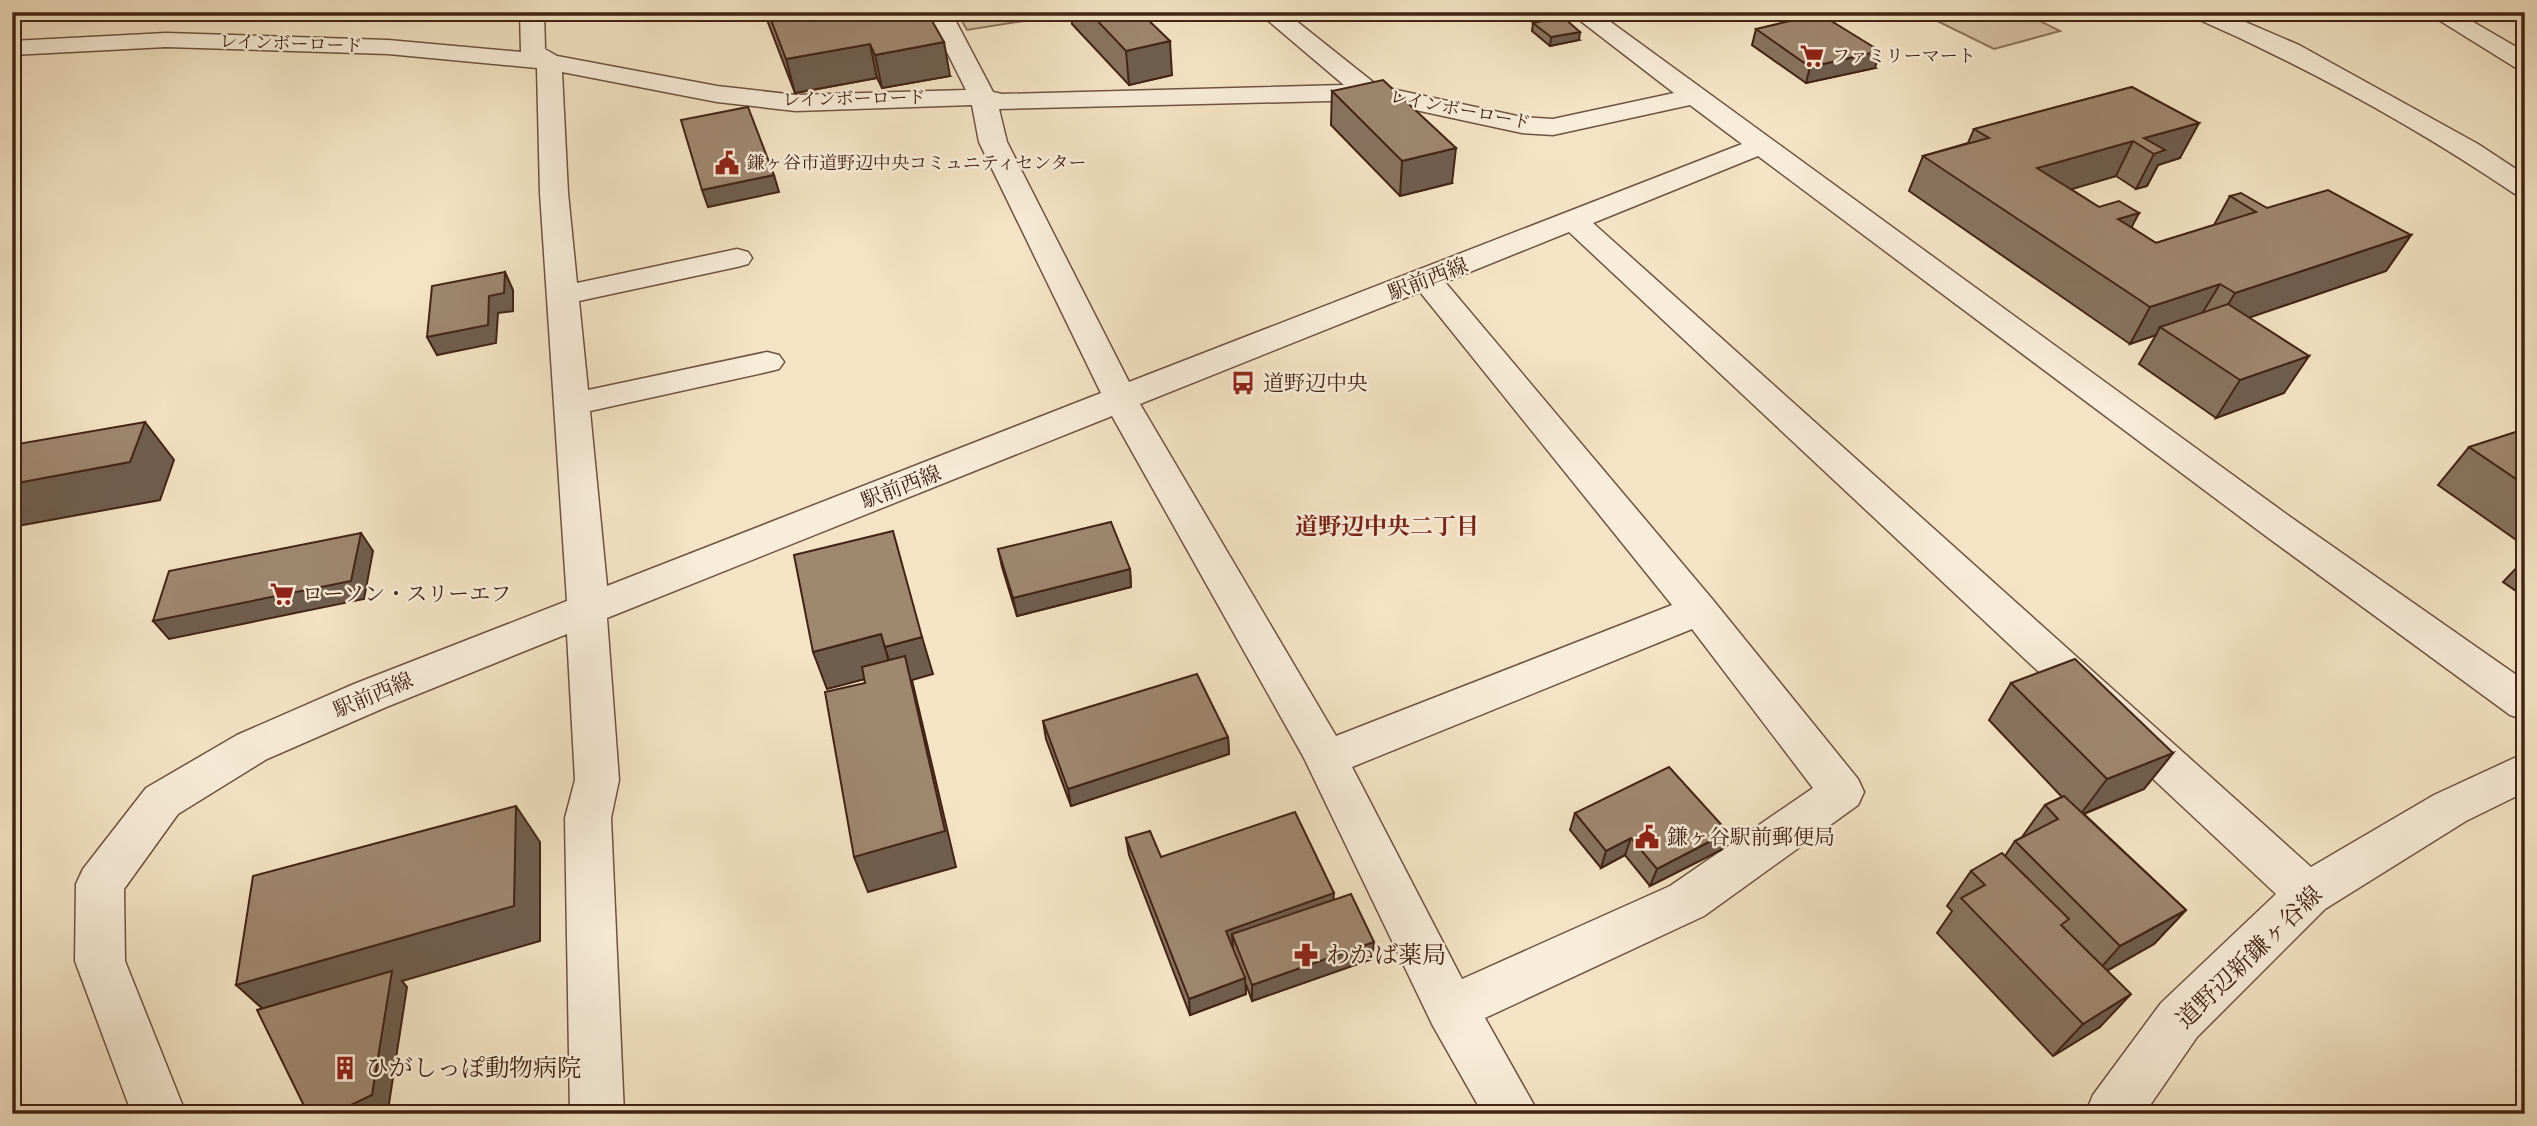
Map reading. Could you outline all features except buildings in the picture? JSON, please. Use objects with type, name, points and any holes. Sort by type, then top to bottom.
[{"type":"street","points":[[939,12],[983,97],[993,142],[1120,401],[1325,759],[1451,1009],[1512,1114]]},
{"type":"street","points":[[1270,12],[1369,92]]},
{"type":"street","points":[[1581,12],[2276,525],[2525,703]]},
{"type":"street","points":[[2200,12],[2290,50],[2468,150],[2525,188]]},
{"type":"street","points":[[2438,12],[2525,63]]},
{"type":"street","points":[[535,13],[533,52],[549,62],[554,193],[587,573],[587,643],[597,780],[588,818],[597,1114]]},
{"type":"street","name":"レインボーロード","points":[[12,48],[166,40],[314,44],[549,62],[717,94],[796,103],[983,97],[1002,102],[1369,92],[1522,125],[1553,127],[1693,97]]},
{"type":"street","name":"駅前西線","points":[[159,1114],[100,961],[100,884],[162,801],[252,747],[381,691],[1575,222],[1760,146]]},
{"type":"street","points":[[1575,222],[2308,894]]},
{"type":"street","points":[[563,295],[737,258]]},
{"type":"street","points":[[1427,279],[1699,610],[1842,792],[1687,901],[1451,1009]]},
{"type":"street","points":[[572,404],[767,362]]},
{"type":"street","points":[[1325,759],[1699,610]]},
{"type":"street","name":"道野辺新鎌ヶ谷線","points":[[2112,1114],[2179,1020],[2308,894],[2450,808],[2525,771]]},
{"type":"shaded area","points":[[957,12],[1079,12],[967,30]]},
{"type":"shaded area","points":[[1919,12],[2022,12],[2060,31],[1994,49]]},
{"type":"place","name":"ファミリーマート","points":[[1812,56]]},
{"type":"place","name":"鎌ヶ谷市道野辺中央コミュニティセンター","points":[[727,163]]},
{"type":"place","name":"道野辺中央","points":[[1243,383]]},
{"type":"place","name":"ローソン・スリーエフ","points":[[282,594]]},
{"type":"place","name":"鎌ヶ谷駅前郵便局","points":[[1647,837]]},
{"type":"place","name":"わかば薬局","points":[[1306,955]]},
{"type":"place","name":"ひがしっぽ動物病院","points":[[345,1068]]},
{"type":"district","name":"道野辺中央二丁目","points":[[1387,526]]}]
